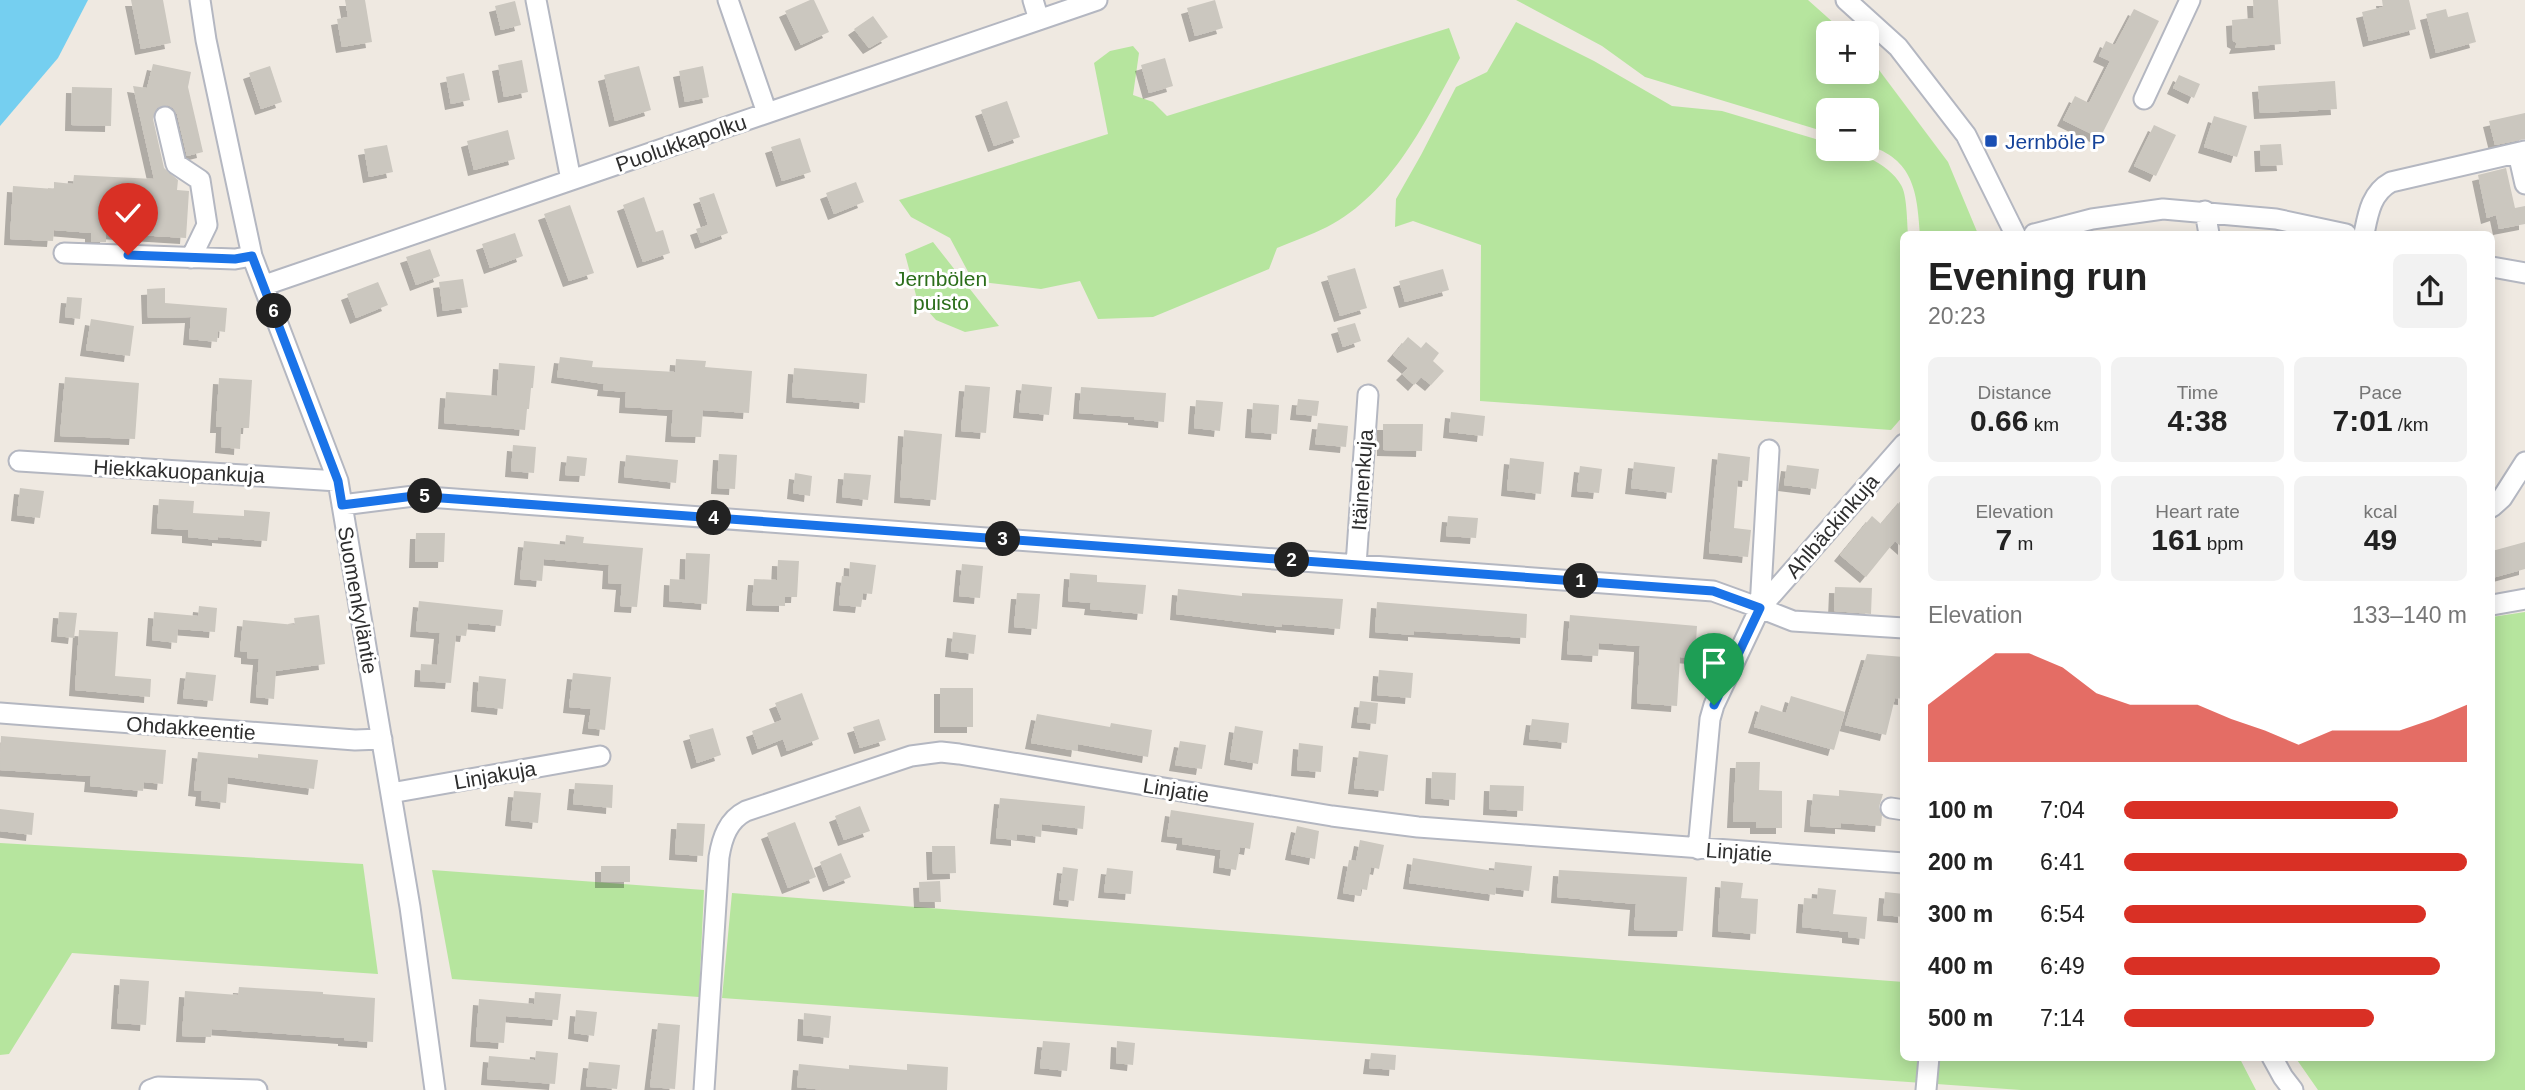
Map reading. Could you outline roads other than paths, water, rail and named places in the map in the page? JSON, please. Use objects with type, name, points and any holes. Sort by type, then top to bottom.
[{"type":"street","name":"Suomenkyläntie","points":[[200,0],[252,256],[338,481],[410,908],[435,1090]]},
{"type":"street","points":[[536,0],[571,180]]},
{"type":"street","points":[[728,0],[767,113]]},
{"type":"street","points":[[1033,0],[1039,20]]},
{"type":"street","name":"Puolukkapolku","points":[[265,285],[1097,0]]},
{"type":"street","points":[[1846,0],[1898,47],[1966,135],[2014,231]]},
{"type":"street","points":[[2144,99],[2190,0]]},
{"type":"street","points":[[165,117],[176,164],[200,180],[207,225],[191,258]]},
{"type":"street","points":[[2365,231],[2372,202],[2382,187],[2391,182],[2522,152],[2525,184]]},
{"type":"street","points":[[2046,231],[2092,219],[2163,209],[2276,219],[2332,231]]},
{"type":"street","points":[[2205,211],[2208,231]]},
{"type":"street","points":[[64,253],[235,259],[252,256]]},
{"type":"street","points":[[2495,268],[2525,273]]},
{"type":"street","name":"Itäinenkuja","points":[[1356,565],[1368,394]]},
{"type":"street","name":"Ahlbäckinkuja","points":[[1760,608],[1900,449]]},
{"type":"street","points":[[1698,849],[1710,719],[1714,705],[1760,608],[1769,450]]},
{"type":"street","name":"Hiekkakuopankuja","points":[[19,461],[338,481]]},
{"type":"street","points":[[2495,504],[2525,462]]},
{"type":"street","points":[[342,505],[414,496],[1713,591],[1793,621],[1900,628]]},
{"type":"street","points":[[2495,604],[2525,599]]},
{"type":"street","name":"Ohdakkeentie","points":[[0,713],[355,740],[382,739]]},
{"type":"street","name":"Linjatie","points":[[704,1090],[719,857],[722,843],[733,821],[746,811],[911,756],[941,752],[959,754],[1319,814],[1418,827],[1900,863]]},
{"type":"street","name":"Linjakuja","points":[[391,793],[600,756]]},
{"type":"street","points":[[1926,1090],[1929,1061]]},
{"type":"street","points":[[2274,1061],[2293,1090]]},
{"type":"street","points":[[150,1090],[158,1087],[257,1090]]},
{"type":"water","points":[[0,0],[88,0],[58,58],[0,126]]},
{"type":"place","name":"Jernböle P","points":[[1991,141]]},
{"type":"park label","name":"Jernbölen puisto","points":[[941,290]]}]
